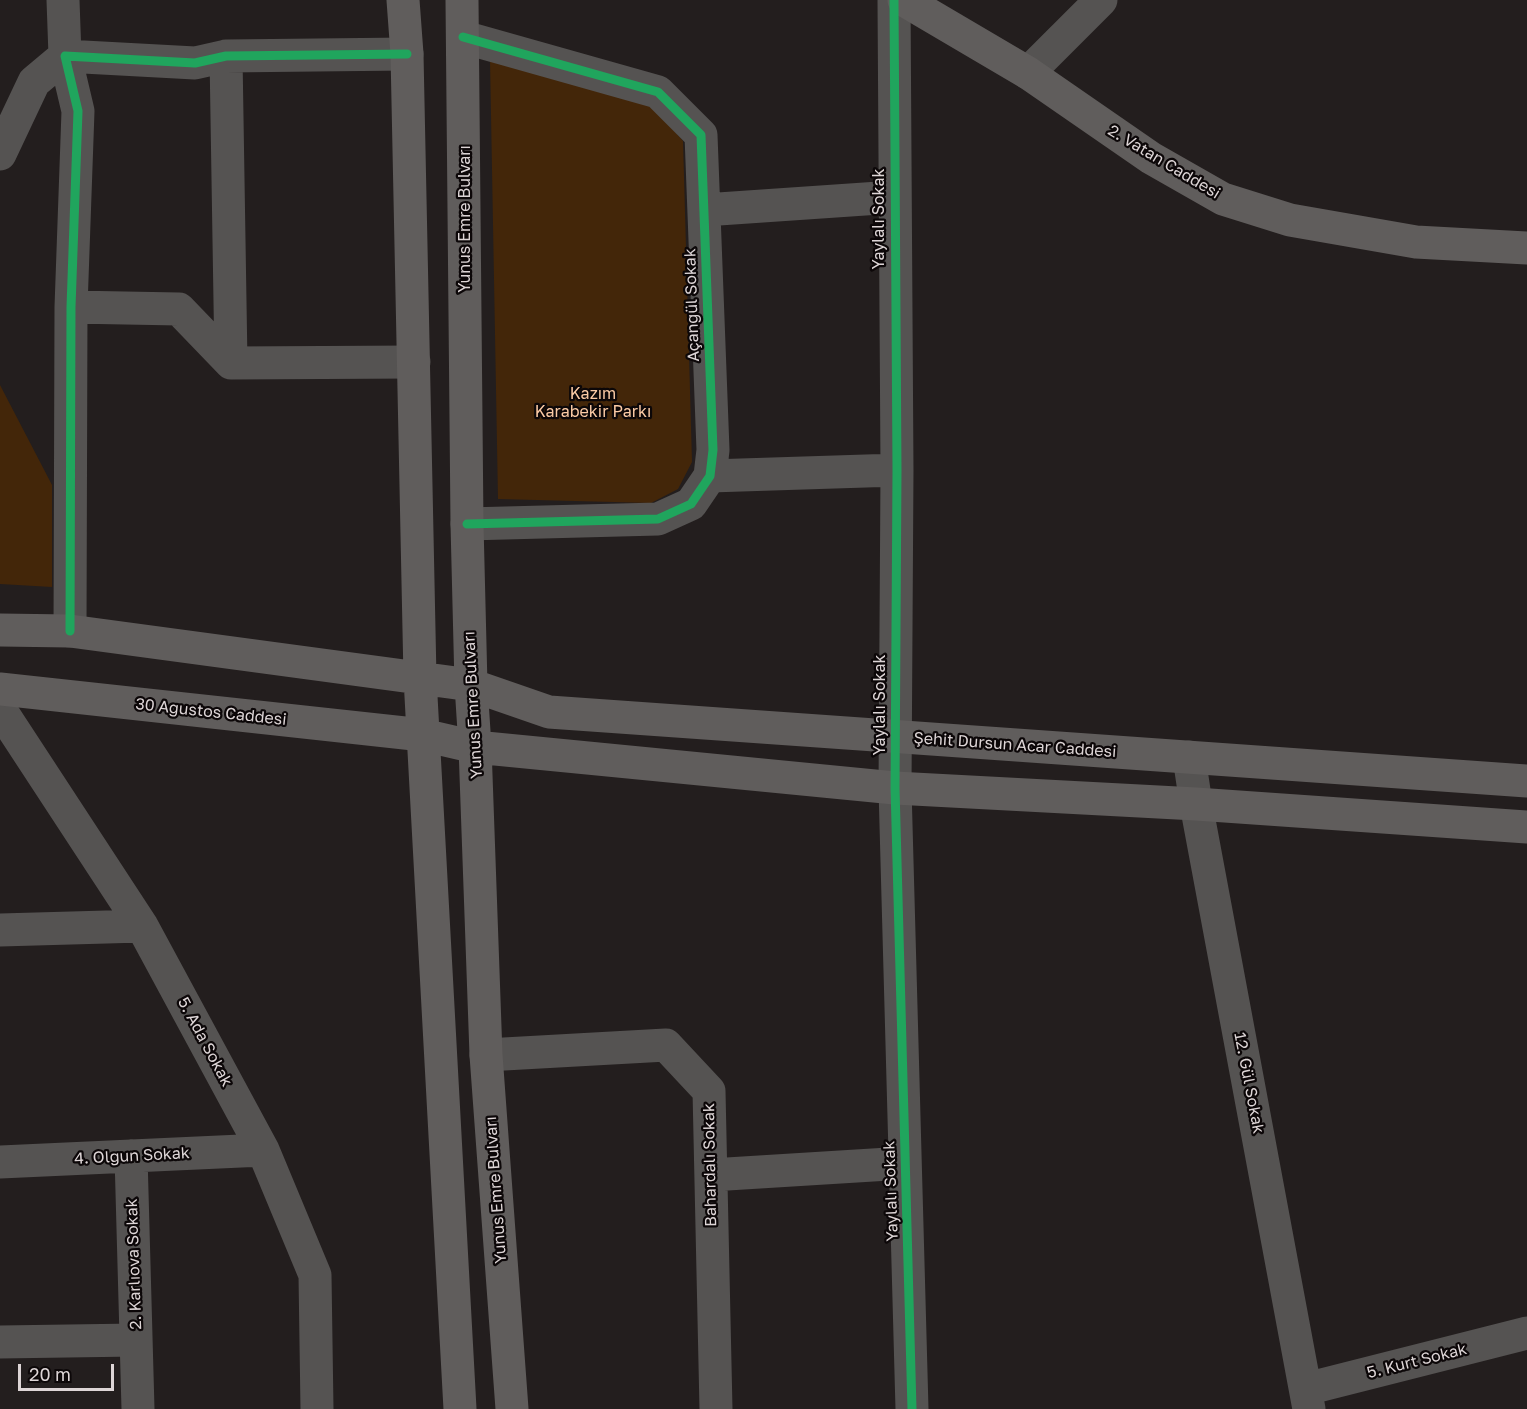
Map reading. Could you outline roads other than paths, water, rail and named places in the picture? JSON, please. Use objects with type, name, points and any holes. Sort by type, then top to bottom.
[{"type":"main road","points":[[403,0],[414,362],[420,678],[460,1409]]},
{"type":"main road","name":"Yunus Emre Bulvarı","points":[[462,0],[467,524],[471,685],[486,1055],[512,1409]]},
{"type":"main road","name":"2. Vatan Caddesi","points":[[904,0],[1028,73],[1151,158],[1223,199],[1290,220],[1416,242],[1527,248]]},
{"type":"main road","points":[[0,630],[70,632],[420,678]]},
{"type":"main road","name":"Şehit Dursun Acar Caddesi","points":[[420,678],[471,685],[549,712],[1527,781]]},
{"type":"main road","name":"30 Ağustos Caddesi","points":[[0,689],[423,735],[475,747]]},
{"type":"main road","points":[[475,747],[895,788],[1196,804],[1527,827]]},
{"type":"street","points":[[63,0],[65,56],[78,111],[71,307],[70,632]]},
{"type":"street","name":"Yaylalı Sokak","points":[[894,0],[897,470],[895,788],[912,1409]]},
{"type":"street","points":[[1028,73],[1101,0]]},
{"type":"street","name":"Açangül Sokak","points":[[463,37],[658,92],[701,135],[713,450],[710,476],[691,504],[658,519],[467,524]]},
{"type":"street","points":[[0,153],[34,82],[65,56],[195,63],[226,56],[406,54]]},
{"type":"street","points":[[226,56],[231,363]]},
{"type":"street","points":[[704,210],[894,197]]},
{"type":"street","points":[[71,307],[179,309],[231,363],[414,362]]},
{"type":"street","points":[[710,476],[897,470]]},
{"type":"street","name":"5. Ada Sokak","points":[[0,709],[142,926],[263,1150],[315,1275],[317,1409]]},
{"type":"street","name":"12. Gül Sokak","points":[[1189,757],[1308,1399]]},
{"type":"street","points":[[0,930],[142,926]]},
{"type":"street","name":"Bahardalı Sokak","points":[[486,1055],[666,1045],[709,1091],[716,1409]]},
{"type":"street","name":"4. Olgun Sokak","points":[[0,1162],[263,1150]]},
{"type":"street","name":"2. Karlıova Sokak","points":[[131,1156],[138,1409]]},
{"type":"street","points":[[711,1174],[905,1163]]},
{"type":"street","name":"5. Kurt Sokak","points":[[1308,1399],[1527,1333]]},
{"type":"street","points":[[0,1342],[136,1340]]},
{"type":"park label","name":"Kazım Karabekir Parkı","points":[[593,403]]}]
